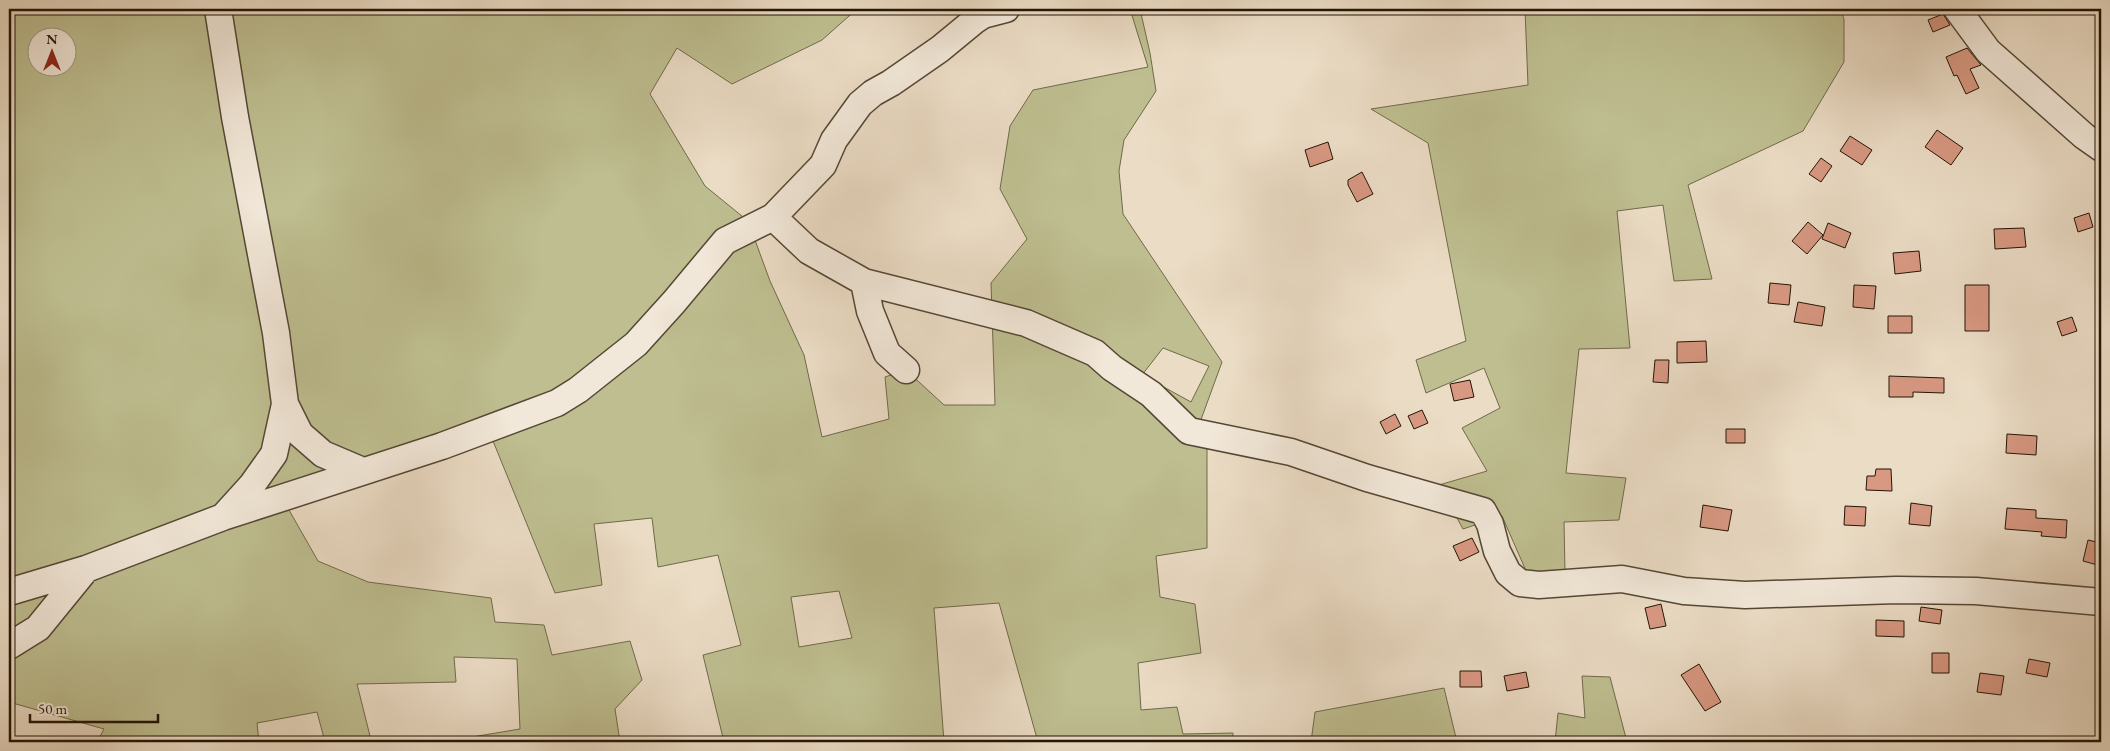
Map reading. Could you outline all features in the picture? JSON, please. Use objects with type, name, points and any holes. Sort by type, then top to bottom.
[{"type":"street","points":[[218,9],[235,117],[276,333],[285,404],[300,434],[323,454],[363,470]]},
{"type":"street","points":[[9,592],[86,569],[223,517],[363,470],[442,446],[557,403],[578,390],[636,344],[725,241],[773,217],[823,165],[834,140],[860,104],[873,93],[940,49],[983,15],[1006,9]]},
{"type":"street","points":[[1957,9],[1988,51],[2084,136],[2101,148]]},
{"type":"street","points":[[773,217],[809,251],[864,282],[1026,323],[1096,353],[1112,368],[1151,394],[1189,431],[1291,452],[1367,478],[1483,511],[1490,524],[1497,551],[1508,573],[1520,584],[1539,585],[1622,579],[1684,590],[1745,595],[1896,590],[1976,591],[2101,602]]},
{"type":"street","points":[[864,282],[870,311],[887,352],[906,370]]},
{"type":"street","points":[[223,517],[252,485],[274,454],[285,404]]},
{"type":"street","points":[[9,646],[38,628],[86,569]]},
{"type":"green space","points":[[9,9],[857,9],[822,40],[732,84],[677,48],[650,94],[705,186],[748,221],[770,281],[804,355],[822,437],[889,419],[885,377],[906,370],[944,405],[995,405],[991,283],[1027,239],[1000,189],[1010,126],[1033,90],[1148,67],[1130,9],[1140,9],[1156,91],[1124,140],[1119,171],[1123,214],[1222,362],[1199,425],[1207,435],[1207,548],[1156,556],[1160,597],[1195,604],[1201,653],[1138,663],[1141,710],[1177,707],[1183,734],[1233,733],[1233,742],[1038,742],[999,603],[934,608],[944,742],[724,742],[703,655],[741,645],[718,555],[658,567],[652,518],[594,524],[602,585],[555,593],[493,441],[289,510],[318,561],[368,582],[491,598],[495,622],[544,625],[552,655],[630,641],[642,680],[615,709],[620,742],[442,742],[520,729],[517,659],[454,657],[456,682],[357,684],[371,740],[325,742],[317,712],[257,723],[259,742],[97,742],[104,729],[9,702]],"holes":[[[1163,348],[1209,366],[1191,402],[1142,375]],[[839,591],[852,638],[799,647],[791,597]]]},
{"type":"green space","points":[[1525,9],[1840,9],[1844,19],[1844,62],[1803,131],[1688,185],[1712,279],[1674,281],[1663,205],[1617,211],[1630,348],[1579,349],[1566,473],[1626,478],[1619,520],[1564,522],[1565,573],[1527,573],[1502,516],[1463,529],[1439,485],[1487,471],[1462,428],[1500,408],[1484,368],[1426,393],[1416,360],[1466,341],[1428,143],[1371,109],[1528,85]]},
{"type":"green space","points":[[1582,676],[1610,677],[1627,742],[1555,742],[1558,713],[1585,718]]},
{"type":"green space","points":[[1444,688],[1457,742],[1311,742],[1315,712]]},
{"type":"building","points":[[1943,14],[1950,25],[1933,32],[1928,20]]},
{"type":"building","points":[[1967,48],[1981,65],[1970,69],[1979,88],[1966,94],[1957,75],[1954,76],[1946,57]]},
{"type":"building","points":[[1937,130],[1963,148],[1951,165],[1925,147]]},
{"type":"building","points":[[1850,136],[1872,150],[1862,165],[1840,151]]},
{"type":"building","points":[[1328,142],[1333,159],[1310,167],[1305,150]]},
{"type":"building","points":[[1821,158],[1832,166],[1821,182],[1809,174]]},
{"type":"building","points":[[1362,172],[1373,194],[1357,202],[1348,185],[1348,180]]},
{"type":"building","points":[[2089,213],[2093,227],[2078,232],[2074,218]]},
{"type":"building","points":[[1808,222],[1823,235],[1807,254],[1792,241]]},
{"type":"building","points":[[1828,223],[1851,233],[1845,248],[1822,239]]},
{"type":"building","points":[[2024,228],[2026,247],[1995,249],[1994,229]]},
{"type":"building","points":[[1919,251],[1921,271],[1895,274],[1893,253]]},
{"type":"building","points":[[1770,283],[1791,285],[1789,305],[1768,303]]},
{"type":"building","points":[[1854,285],[1876,286],[1874,309],[1853,307]]},
{"type":"building","points":[[1965,285],[1989,285],[1989,331],[1965,331]]},
{"type":"building","points":[[1798,302],[1825,307],[1822,326],[1794,322]]},
{"type":"building","points":[[1888,316],[1912,316],[1912,333],[1888,333]]},
{"type":"building","points":[[2072,317],[2077,331],[2062,336],[2057,322]]},
{"type":"building","points":[[1706,341],[1707,362],[1677,363],[1677,342]]},
{"type":"building","points":[[1655,360],[1669,360],[1668,383],[1653,382]]},
{"type":"building","points":[[1889,376],[1944,378],[1944,393],[1913,392],[1913,397],[1889,397]]},
{"type":"building","points":[[1470,380],[1474,397],[1454,401],[1450,384]]},
{"type":"building","points":[[1422,410],[1428,423],[1414,429],[1408,416]]},
{"type":"building","points":[[1395,414],[1401,426],[1386,434],[1380,422]]},
{"type":"building","points":[[1726,429],[1745,429],[1745,443],[1726,443]]},
{"type":"building","points":[[2007,434],[2037,436],[2036,455],[2006,453]]},
{"type":"building","points":[[1876,469],[1891,469],[1892,491],[1866,490],[1867,476],[1875,476]]},
{"type":"building","points":[[1911,503],[1932,506],[1930,526],[1909,524]]},
{"type":"building","points":[[1703,505],[1732,510],[1728,531],[1700,527]]},
{"type":"building","points":[[1845,506],[1866,507],[1865,526],[1844,525]]},
{"type":"building","points":[[2007,508],[2036,510],[2036,518],[2067,520],[2066,538],[2041,536],[2042,532],[2005,529]]},
{"type":"building","points":[[1472,538],[1479,552],[1460,561],[1453,546]]},
{"type":"building","points":[[2088,540],[2101,543],[2101,566],[2083,561]]},
{"type":"building","points":[[1661,604],[1666,626],[1650,629],[1645,608]]},
{"type":"building","points":[[1921,607],[1942,610],[1940,624],[1919,621]]},
{"type":"building","points":[[1876,620],[1904,621],[1904,637],[1876,636]]},
{"type":"building","points":[[1932,653],[1949,653],[1949,673],[1932,673]]},
{"type":"building","points":[[2029,659],[2050,663],[2047,677],[2026,673]]},
{"type":"building","points":[[1699,664],[1721,702],[1705,711],[1681,675]]},
{"type":"building","points":[[1460,671],[1481,671],[1482,687],[1460,687]]},
{"type":"building","points":[[1526,672],[1529,687],[1507,691],[1504,676]]},
{"type":"building","points":[[1980,673],[2004,676],[2001,695],[1977,692]]}]
